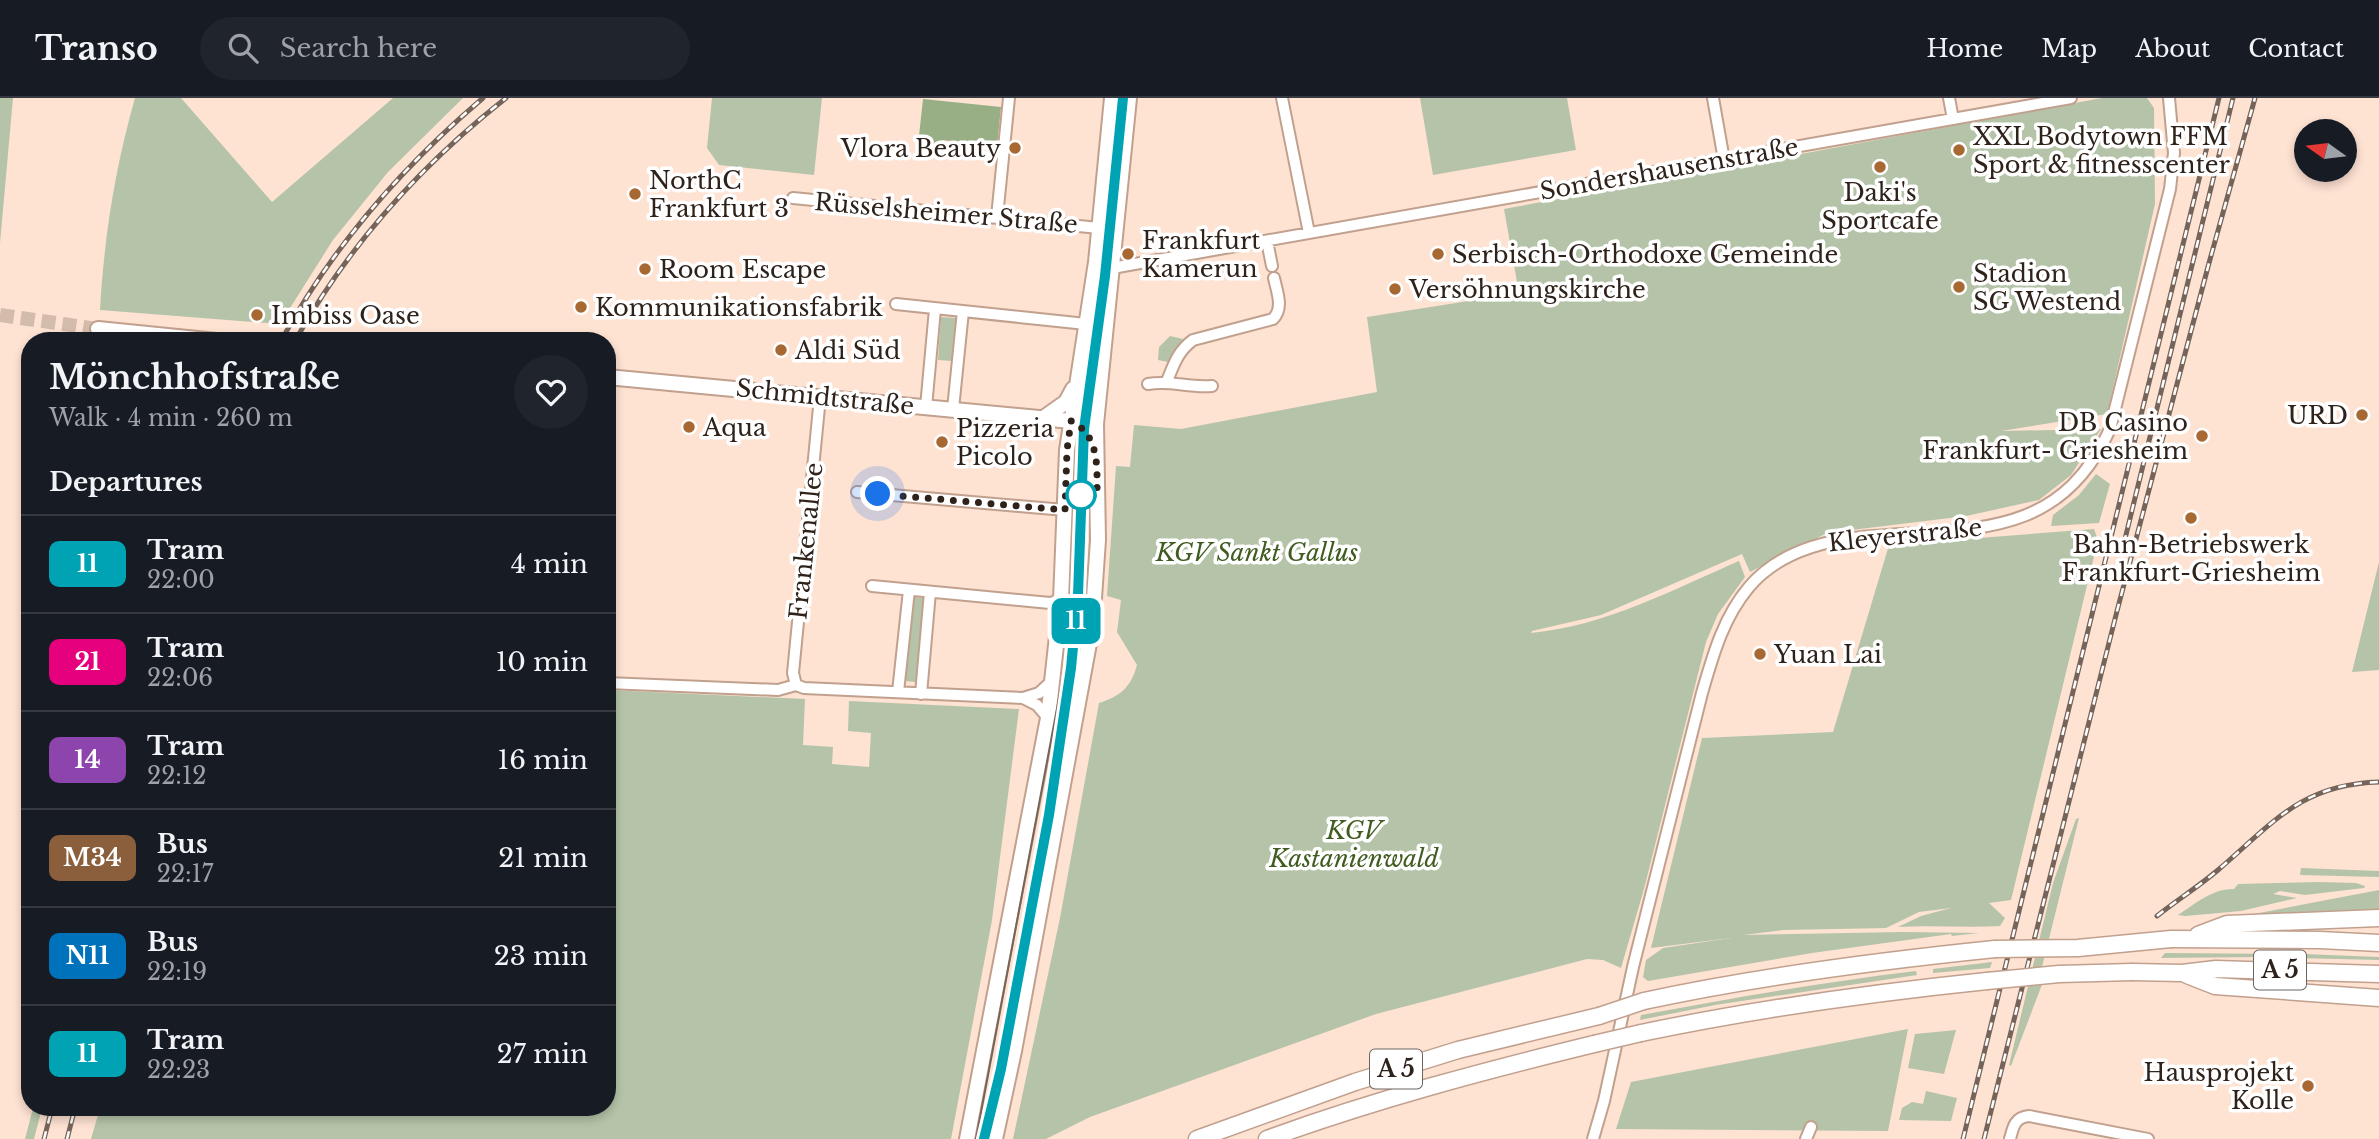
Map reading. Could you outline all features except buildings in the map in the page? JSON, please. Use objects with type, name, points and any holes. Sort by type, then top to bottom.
[{"type":"highway","points":[[2178,939],[2227,924],[2379,918]]},
{"type":"highway","name":"A 5","points":[[1197,1139],[1280,1108],[1458,1050],[1599,1016],[1644,1001],[1798,973],[1995,949],[2078,947],[2178,939],[2379,943]]},
{"type":"highway","name":"A 5","points":[[1267,1139],[1377,1101],[1484,1070],[1641,1032],[1873,992],[2059,974],[2182,973],[2216,970],[2379,974]]},
{"type":"highway","points":[[2182,973],[2215,986],[2379,998]]},
{"type":"main road","points":[[967,1139],[1048,718],[1061,600],[1067,450],[1099,228],[1112,98]]},
{"type":"main road","points":[[995,1139],[1022,1009],[1092,627],[1098,540],[1096,453],[1099,391],[1129,98]]},
{"type":"main road","points":[[98,329],[128,332]]},
{"type":"main road","name":"Schmidtstraße","points":[[616,378],[1071,421]]},
{"type":"main road","points":[[1042,419],[1066,402],[1077,380]]},
{"type":"main road","points":[[1071,421],[1091,410],[1099,391]]},
{"type":"main road","points":[[1071,421],[1084,429],[1096,453]]},
{"type":"street","points":[[997,217],[1009,98]]},
{"type":"street","points":[[1282,98],[1309,233]]},
{"type":"street","points":[[1713,98],[1724,160]]},
{"type":"street","points":[[1949,98],[1953,119]]},
{"type":"street","name":"Sondershausenstraße","points":[[1112,268],[2071,98]]},
{"type":"street","name":"Kleyerstraße","points":[[1593,1139],[1714,649],[1726,619],[1751,584],[1789,556],[1834,541],[1973,528],[2025,517],[2072,487],[2095,459],[2110,429],[2115,411],[2170,190],[2174,153],[2169,98]]},
{"type":"street","name":"Rüsselsheimer Straße","points":[[793,198],[1099,228]]},
{"type":"street","points":[[1167,381],[1177,356],[1193,340],[1273,319],[1278,314],[1280,305],[1267,241]]},
{"type":"street","points":[[896,304],[1086,324]]},
{"type":"street","points":[[926,407],[936,309]]},
{"type":"street","points":[[953,409],[963,311]]},
{"type":"street","points":[[1148,384],[1167,381],[1191,388],[1212,386]]},
{"type":"street","name":"Frankenallee","points":[[796,685],[793,673],[820,397]]},
{"type":"street","points":[[857,492],[1065,510]]},
{"type":"street","points":[[872,586],[1050,603],[1061,600]]},
{"type":"street","points":[[898,692],[909,590]]},
{"type":"street","points":[[921,694],[930,592]]},
{"type":"street","points":[[616,683],[778,690],[796,685],[804,688],[1023,698],[1039,693],[1052,681]]},
{"type":"street","points":[[1023,698],[1037,705],[1048,718]]},
{"type":"street","points":[[2010,1139],[2016,1122],[2023,1116],[2148,1139]]},
{"type":"street","points":[[1806,1139],[1811,1127]]},
{"type":"green space","points":[[0,98],[13,98],[0,243]]},
{"type":"green space","points":[[135,98],[181,98],[272,202],[393,98],[463,98],[388,172],[333,240],[280,324],[100,310],[111,203]]},
{"type":"green space","points":[[712,98],[822,98],[814,175],[719,165],[707,148]]},
{"type":"green space","points":[[1420,98],[1567,98],[1576,150],[1433,175]]},
{"type":"green space","points":[[2102,98],[2147,98],[2154,108],[2155,204],[2107,414],[2001,431],[2101,429],[2071,475],[2039,500],[1966,516],[1827,533],[1750,572],[1742,554],[1601,615],[1532,631],[1531,633],[1558,629],[1612,615],[1739,561],[1745,577],[1718,614],[1706,642],[1644,889],[1621,968],[1603,960],[1587,959],[1376,1014],[1090,1117],[1046,1139],[1013,1139],[1060,918],[1099,703],[1124,690],[1137,665],[1117,632],[1121,600],[1107,596],[1116,466],[1130,467],[1134,425],[1181,429],[1377,392],[1367,317],[1519,293],[1504,209]]},
{"type":"green space","points":[[923,99],[1001,107],[997,146],[942,140],[940,147],[918,145]]},
{"type":"green space","points":[[941,317],[956,318],[952,361],[938,360]]},
{"type":"green space","points":[[1170,336],[1183,339],[1168,362],[1158,360],[1159,347]]},
{"type":"green space","points":[[2096,474],[2110,484],[2099,523],[2051,526],[2053,515],[2079,495]]},
{"type":"green space","points":[[2094,529],[2098,540],[2011,900],[1989,903],[2005,918],[2000,926],[1898,927],[1921,916],[1951,908],[1919,912],[1886,928],[1783,930],[1743,935],[1979,933],[1951,934],[1812,953],[1648,981],[1643,977],[1646,960],[1663,948],[1731,938],[1651,948],[1702,738],[1833,732],[1889,545]]},
{"type":"green space","points":[[2379,562],[2379,670],[2352,672]]},
{"type":"green space","points":[[915,597],[923,598],[927,602],[919,678],[915,682],[905,681],[902,677],[910,602]]},
{"type":"green space","points":[[616,690],[805,699],[803,745],[833,747],[832,764],[869,767],[871,733],[848,731],[849,701],[1019,709],[992,920],[951,1139],[91,1139],[98,1116],[616,1116]]},
{"type":"green space","points":[[2079,818],[2042,967],[2046,974],[2011,1066],[2009,1065],[2053,883],[2076,819]]},
{"type":"green space","points":[[2301,868],[2379,871],[2379,877],[2300,875]]},
{"type":"green space","points":[[2356,883],[2365,886],[2305,895],[2280,891],[2273,894],[2297,898],[2241,911],[2178,915],[2205,898],[2219,891],[2234,889],[2238,884]]},
{"type":"green space","points":[[2379,890],[2379,909],[2243,916]]},
{"type":"green space","points":[[2165,953],[2304,954],[2379,957],[2379,960],[2161,958]]},
{"type":"green space","points":[[1992,962],[1990,968],[1933,973],[1933,969]]},
{"type":"green space","points":[[1916,971],[1917,975],[1715,1005],[1640,1020],[1641,1015],[1709,1002]]},
{"type":"green space","points":[[1908,1029],[1888,1131],[1616,1129],[1631,1082]]},
{"type":"green space","points":[[1956,1030],[1944,1074],[1908,1068],[1915,1034]]},
{"type":"green space","points":[[1000,1049],[982,1139],[979,1139],[996,1053],[999,1053]]},
{"type":"green space","points":[[1926,1091],[1957,1098],[1951,1121],[1899,1120],[1902,1108],[1912,1102],[1923,1104]]},
{"type":"green space","points":[[31,1116],[40,1116],[34,1139],[25,1139]]},
{"type":"tunnel","points":[[0,315],[98,329]]},
{"type":"tram line","points":[[976,1139],[1065,666],[1075,568],[1079,425],[1101,275],[1119,98]]},
{"type":"tram line","name":"11","points":[[984,1139],[1001,1069],[1049,815],[1071,668],[1078,595],[1084,429],[1105,276],[1123,98]]},
{"type":"tram line","points":[[996,1089],[1055,773]]},
{"type":"railway","points":[[286,332],[323,273],[371,210],[424,152],[483,98]]},
{"type":"railway","points":[[300,332],[338,272],[388,209],[445,151],[506,98]]},
{"type":"railway","points":[[1963,1139],[2219,98]]},
{"type":"railway","points":[[2124,543],[2233,98]]},
{"type":"railway","points":[[1984,1139],[2117,611],[2255,98]]},
{"type":"railway","points":[[2157,916],[2210,876],[2289,809],[2329,790],[2352,784],[2379,782]]},
{"type":"railway","points":[[44,1139],[50,1116]]},
{"type":"railway","points":[[67,1139],[73,1116]]},
{"type":"place","name":"Vlora Beauty","points":[[1015,148]]},
{"type":"place","name":"XXL Bodytown FFM Sport & fitnesscenter","points":[[1959,150]]},
{"type":"place","name":"Daki's Sportcafe","points":[[1880,167]]},
{"type":"place","name":"NorthC Frankfurt 3","points":[[635,194]]},
{"type":"place","name":"Frankfurt Kamerun","points":[[1128,254]]},
{"type":"place","name":"Serbisch-Orthodoxe Gemeinde","points":[[1438,254]]},
{"type":"place","name":"Room Escape","points":[[645,269]]},
{"type":"place","name":"Stadion SG Westend","points":[[1959,287]]},
{"type":"place","name":"Versöhnungskirche","points":[[1395,289]]},
{"type":"place","name":"Kommunikationsfabrik","points":[[581,307]]},
{"type":"place","name":"Imbiss Oase","points":[[257,315]]},
{"type":"place","name":"Aldi Süd","points":[[781,350]]},
{"type":"place","name":"URD","points":[[2362,415]]},
{"type":"place","name":"Aqua","points":[[689,427]]},
{"type":"place","name":"DB Casino Frankfurt- Griesheim","points":[[2202,436]]},
{"type":"place","name":"Pizzeria Picolo","points":[[942,442]]},
{"type":"place","name":"Bahn-Betriebswerk Frankfurt-Griesheim","points":[[2191,518]]},
{"type":"place","name":"Yuan Lai","points":[[1760,654]]},
{"type":"place","name":"Hausprojekt Kolle","points":[[2308,1086]]},
{"type":"route","points":[[878,494],[1065,510],[1071,421],[1084,429],[1096,453],[1097,496],[1081,495]]},
{"type":"park label","name":"KGV Sankt Gallus","points":[[1257,552]]},
{"type":"park label","name":"KGV Kastanienwald","points":[[1354,844]]}]
